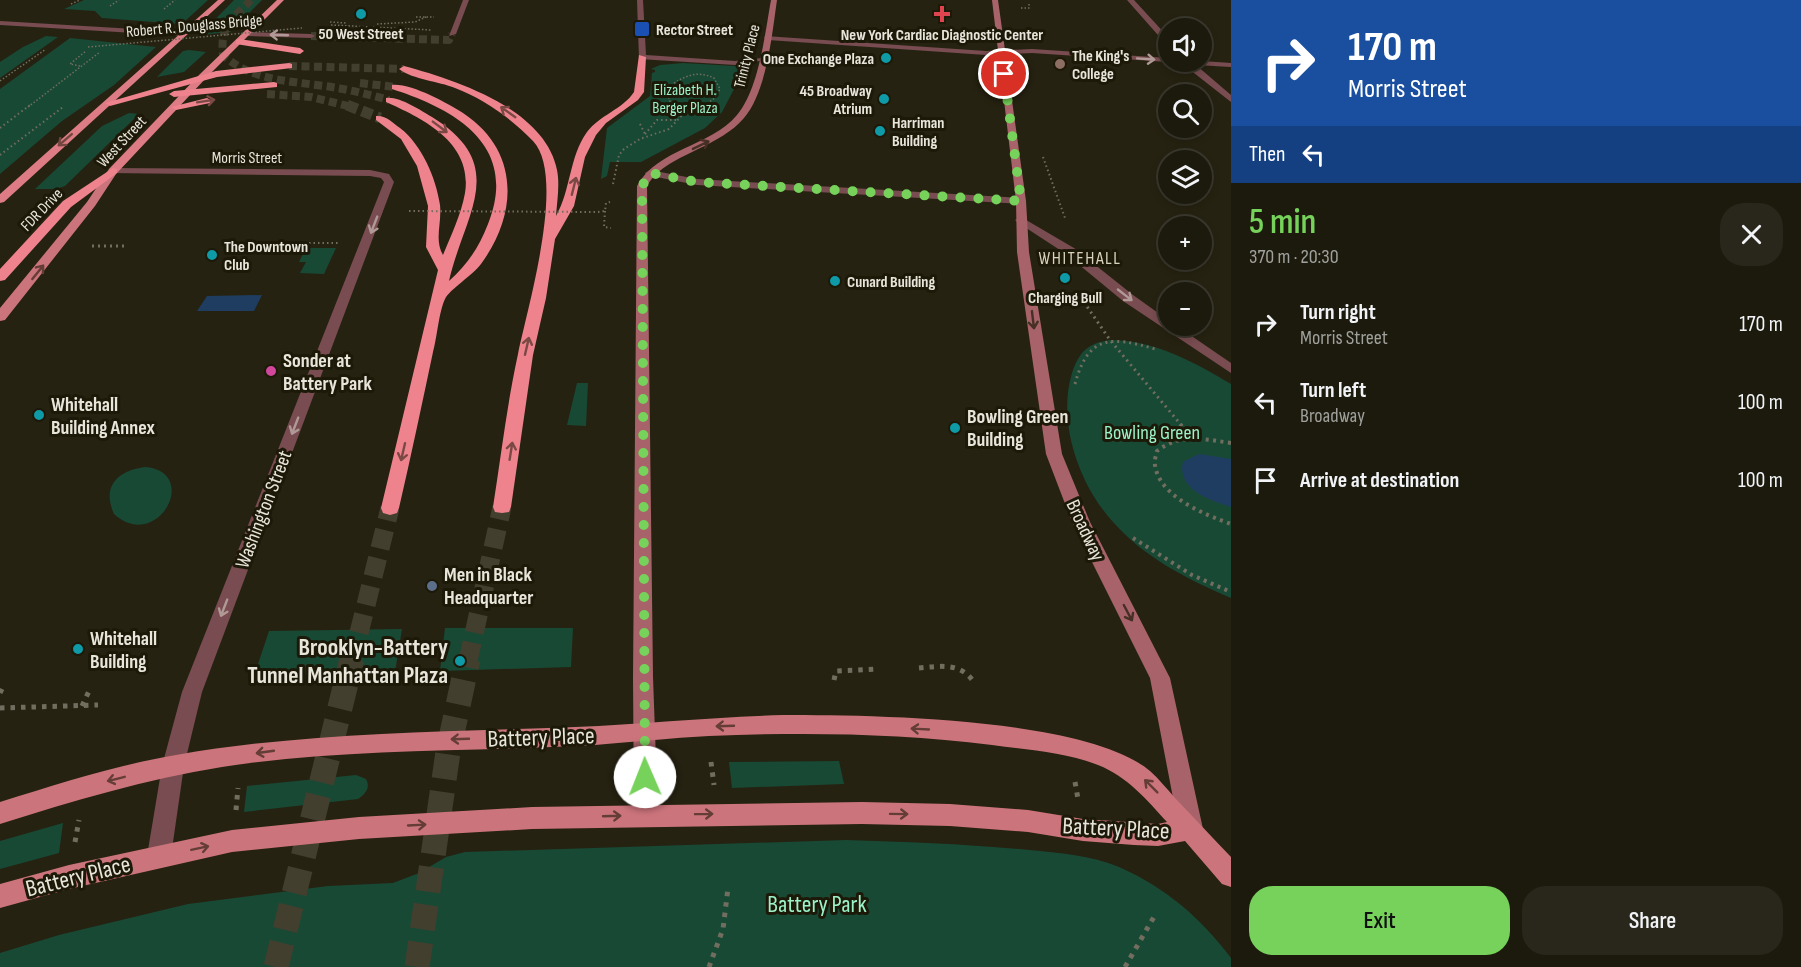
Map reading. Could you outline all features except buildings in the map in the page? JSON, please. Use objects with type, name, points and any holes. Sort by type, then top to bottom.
[{"type":"highway","name":"West Street","points":[[0,200],[222,0]]},
{"type":"highway","name":"West Street","points":[[113,171],[203,76],[281,0]]},
{"type":"highway","points":[[239,42],[300,51]]},
{"type":"highway","points":[[549,238],[568,206],[580,157],[591,134],[602,121],[635,98],[639,92],[642,54]]},
{"type":"highway","points":[[110,103],[203,76],[253,68],[289,66]]},
{"type":"highway","points":[[404,69],[449,82],[482,96],[518,119],[544,148],[552,171],[549,238],[539,298],[525,355],[502,507]]},
{"type":"highway","points":[[110,103],[190,92],[274,85]]},
{"type":"highway","points":[[395,87],[424,96],[469,122],[491,145],[503,173],[504,189],[498,220],[477,260],[439,296]]},
{"type":"highway","points":[[176,107],[267,94]]},
{"type":"highway","points":[[389,100],[413,110],[449,135],[470,168],[469,198],[445,270],[390,508]]},
{"type":"highway","points":[[380,118],[405,137],[423,166],[434,206],[432,247],[445,270]]},
{"type":"highway","name":"FDR Drive","points":[[0,277],[67,204],[113,171]]},
{"type":"main road","name":"Trinity Place","points":[[650,173],[715,137],[741,118],[749,103],[762,60],[774,0]]},
{"type":"main road","name":"Broadway","points":[[995,0],[1036,354],[1054,454],[1081,522],[1160,678],[1191,829]]},
{"type":"main road","name":"West Street","points":[[0,317],[84,213],[113,171]]},
{"type":"main road","points":[[646,815],[642,186],[650,173]]},
{"type":"main road","name":"Battery Place","points":[[0,813],[84,787],[173,766],[297,748],[376,742],[581,736],[747,725],[872,726],[978,733],[1070,747],[1100,754],[1126,766],[1155,790],[1191,829]]},
{"type":"main road","name":"Battery Place","points":[[0,896],[159,856],[232,841],[278,835],[532,818],[779,812],[950,815],[1028,821],[1083,830],[1158,835],[1191,829]]},
{"type":"main road","points":[[1191,829],[1231,875]]},
{"type":"street","points":[[452,34],[466,0]]},
{"type":"street","points":[[640,0],[642,54],[735,63],[762,60]]},
{"type":"street","points":[[1130,0],[1158,30]]},
{"type":"street","points":[[0,15],[49,20],[82,27]]},
{"type":"street","points":[[0,23],[185,34]]},
{"type":"street","points":[[247,34],[311,36]]},
{"type":"street","points":[[768,38],[1002,53],[1032,51],[1158,59]]},
{"type":"street","points":[[1212,64],[1231,65]]},
{"type":"street","points":[[1198,72],[1231,99]]},
{"type":"street","name":"Morris Street","points":[[113,171],[380,174]]},
{"type":"street","points":[[650,173],[697,182],[1021,210],[1128,298],[1231,369]]},
{"type":"street","name":"Washington Street","points":[[159,856],[173,766],[192,692],[389,188],[388,178],[380,174]]},
{"type":"path","points":[[117,1],[123,1]]},
{"type":"path","points":[[1021,8],[1029,8],[1029,4]]},
{"type":"path","points":[[416,17],[431,17]]},
{"type":"path","points":[[355,26],[415,22],[426,17]]},
{"type":"path","points":[[326,21],[432,30]]},
{"type":"path","points":[[359,30],[364,25]]},
{"type":"path","name":"Robert R. Douglass Bridge","points":[[88,47],[302,28]]},
{"type":"path","points":[[351,30],[376,31]]},
{"type":"path","points":[[0,128],[117,39]]},
{"type":"path","points":[[0,81],[46,48]]},
{"type":"path","points":[[80,66],[70,64],[86,51]]},
{"type":"path","points":[[613,184],[619,155],[624,149],[640,139],[672,127],[687,110],[701,108],[716,98],[720,89],[714,78],[706,74],[691,75],[680,78],[670,86],[667,96],[671,104],[687,110]]},
{"type":"path","points":[[640,139],[652,122],[662,119],[677,120]]},
{"type":"path","points":[[662,119],[662,132]]},
{"type":"path","points":[[1010,123],[1040,148],[1059,206],[1075,235],[1080,258]]},
{"type":"path","points":[[619,145],[624,149]]},
{"type":"path","points":[[610,202],[606,202],[604,227],[611,228]]},
{"type":"path","points":[[409,211],[605,212]]},
{"type":"path","points":[[309,243],[343,243]]},
{"type":"path","points":[[92,246],[129,246]]},
{"type":"path","points":[[1071,283],[1112,342],[1191,437]]},
{"type":"path","points":[[1075,384],[1079,368],[1086,353],[1092,347],[1112,342],[1145,346],[1162,352]]},
{"type":"path","points":[[1231,443],[1212,438],[1191,437],[1173,440],[1160,446],[1154,456],[1154,469],[1161,483],[1174,497],[1194,511],[1231,524]]},
{"type":"path","points":[[1133,537],[1192,575],[1231,592]]},
{"type":"path","points":[[919,668],[959,667],[967,670],[975,684]]},
{"type":"path","points":[[834,680],[836,671],[877,669]]},
{"type":"path","points":[[0,693],[3,687]]},
{"type":"path","points":[[82,706],[90,689]]},
{"type":"path","points":[[0,708],[98,705]]},
{"type":"path","points":[[711,762],[715,787]]},
{"type":"path","points":[[1075,782],[1078,804]]},
{"type":"path","points":[[235,814],[238,788]]},
{"type":"path","points":[[74,849],[79,819]]},
{"type":"path","points":[[709,967],[722,940],[728,911],[728,888]]},
{"type":"path","points":[[1125,967],[1155,915]]},
{"type":"green space","points":[[84,0],[208,0],[179,24],[102,18],[95,11],[64,9]]},
{"type":"green space","points":[[234,0],[262,0],[230,32],[200,35]]},
{"type":"green space","points":[[46,36],[58,37],[0,78],[0,62]]},
{"type":"green space","points":[[70,38],[156,47],[114,85],[62,121],[0,174],[0,89]]},
{"type":"green space","points":[[183,51],[206,52],[184,72],[157,77]]},
{"type":"green space","name":"Elizabeth H. Berger Plaza","points":[[683,63],[735,66],[744,70],[722,112],[705,128],[641,162],[610,162],[607,176],[601,179],[607,128],[650,96],[652,73],[655,72],[651,69],[660,65]]},
{"type":"green space","points":[[129,113],[139,114],[65,186],[56,189],[35,189],[102,126]]},
{"type":"green space","points":[[306,248],[336,248],[324,274],[300,273],[306,262],[299,262]]},
{"type":"green space","name":"Bowling Green","points":[[1110,340],[1158,348],[1188,360],[1231,384],[1231,598],[1183,575],[1153,557],[1125,535],[1101,507],[1081,472],[1069,432],[1067,412],[1072,373],[1085,350],[1096,343]]},
{"type":"green space","points":[[577,383],[588,383],[586,426],[567,425]]},
{"type":"green space","points":[[146,467],[162,472],[170,482],[171,495],[167,507],[158,518],[145,524],[130,523],[114,514],[110,495],[111,487],[115,481],[128,472]]},
{"type":"green space","points":[[445,628],[573,628],[571,667],[440,671]]},
{"type":"green space","points":[[402,629],[395,672],[254,676],[269,631]]},
{"type":"green space","points":[[839,761],[844,784],[732,788],[729,762]]},
{"type":"green space","points":[[356,775],[366,779],[368,785],[365,793],[358,799],[244,812],[247,786]]},
{"type":"green space","points":[[63,823],[59,853],[0,869],[0,841]]},
{"type":"green space","name":"Battery Park","points":[[846,840],[1052,852],[1108,863],[1152,884],[1181,905],[1219,943],[1231,958],[1231,967],[0,967],[0,953],[59,935],[188,904],[328,886],[393,883],[419,873],[446,857],[465,852]]},
{"type":"water","points":[[262,295],[254,311],[197,311],[207,296]]},
{"type":"water","points":[[1199,454],[1231,459],[1231,507],[1205,497],[1190,487],[1185,480],[1182,471],[1183,462]]},
{"type":"tunnel","points":[[251,0],[228,24],[223,37],[223,55],[235,64],[249,71],[280,80],[343,89],[389,100]]},
{"type":"tunnel","points":[[311,36],[449,40],[452,34]]},
{"type":"tunnel","points":[[289,66],[404,69]]},
{"type":"tunnel","points":[[360,83],[395,87]]},
{"type":"tunnel","points":[[267,94],[311,97],[352,107]]},
{"type":"tunnel","points":[[347,105],[380,118]]},
{"type":"tunnel","points":[[468,661],[502,507]]},
{"type":"tunnel","points":[[352,661],[390,508]]},
{"type":"tunnel","points":[[276,967],[352,659]]},
{"type":"tunnel","points":[[417,967],[448,752],[468,659]]},
{"type":"place","name":"50 West Street","points":[[361,14]]},
{"type":"place","name":"New York Cardiac Diagnostic Center","points":[[942,14]]},
{"type":"place","name":"Rector Street","points":[[642,29]]},
{"type":"place","name":"One Exchange Plaza","points":[[886,58]]},
{"type":"place","name":"The King's College","points":[[1060,64]]},
{"type":"place","name":"45 Broadway Atrium","points":[[884,99]]},
{"type":"place","name":"Harriman Building","points":[[880,131]]},
{"type":"place","name":"The Downtown Club","points":[[212,255]]},
{"type":"place","name":"Charging Bull","points":[[1065,278]]},
{"type":"place","name":"Cunard Building","points":[[835,281]]},
{"type":"place","name":"Sonder at Battery Park","points":[[271,371]]},
{"type":"place","name":"Whitehall Building Annex","points":[[39,415]]},
{"type":"place","name":"Bowling Green Building","points":[[955,428]]},
{"type":"place","name":"Men in Black Headquarter","points":[[432,586]]},
{"type":"place","name":"Whitehall Building","points":[[78,649]]},
{"type":"place","name":"Brooklyn-Battery Tunnel Manhattan Plaza","points":[[460,661]]},
{"type":"district","name":"WHITEHALL","points":[[1080,258]]},
{"type":"route","points":[[645,777],[642,186],[644,179],[650,173],[697,182],[1021,201],[1004,74]]}]
